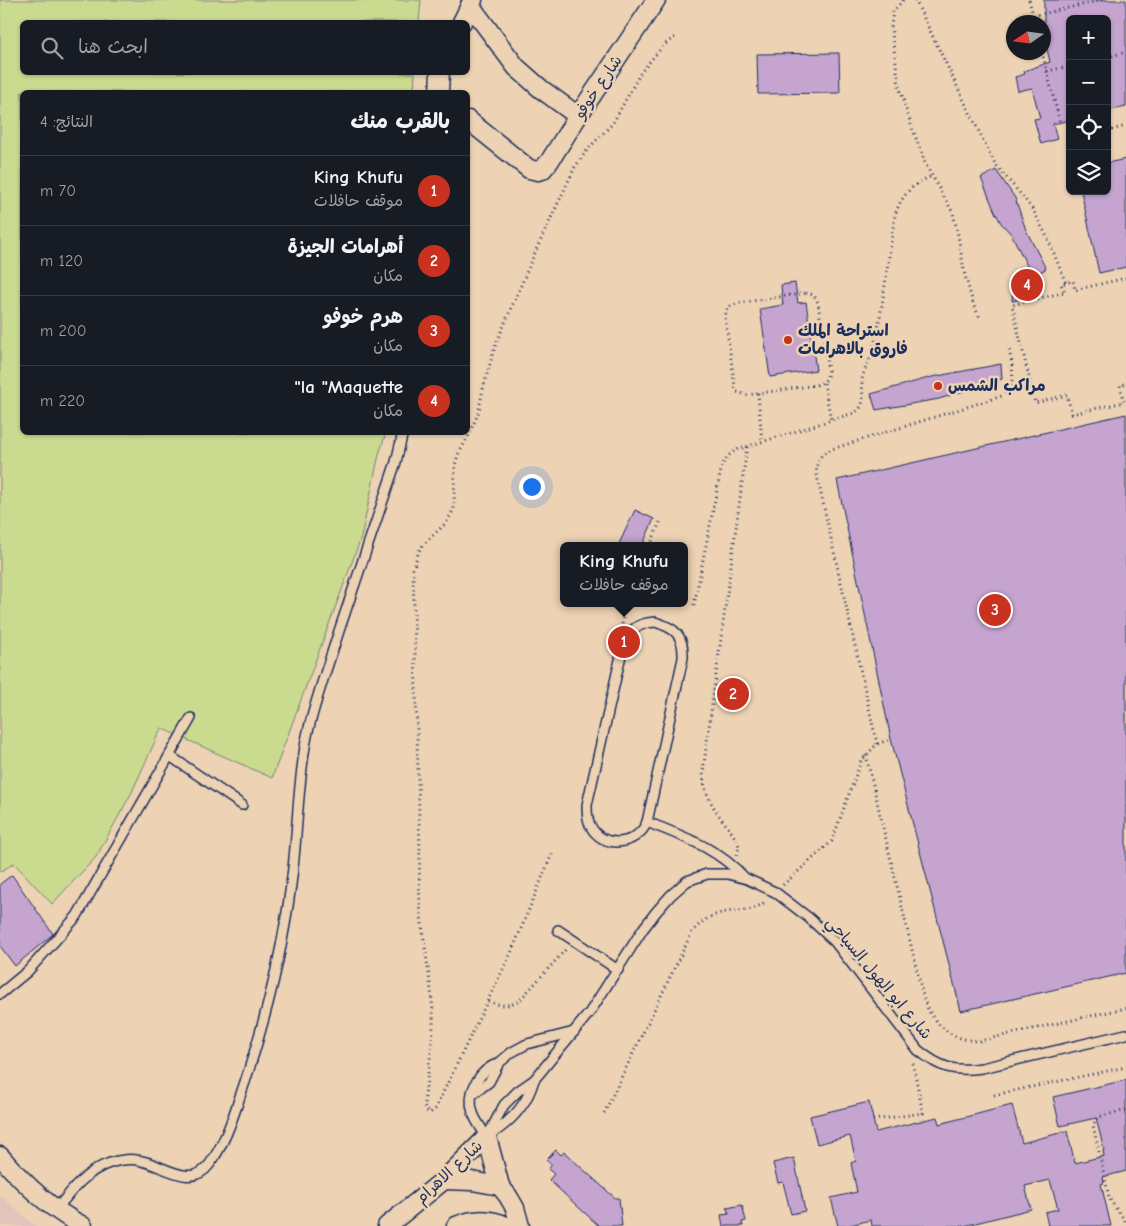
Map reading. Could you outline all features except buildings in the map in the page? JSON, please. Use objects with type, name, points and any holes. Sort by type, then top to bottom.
[{"type":"street","points":[[463,20],[472,2],[516,67],[534,84],[578,116]]},
{"type":"street","name":"شارع خوفو","points":[[470,122],[529,169],[542,170],[549,162],[650,3]]},
{"type":"street","points":[[487,1137],[500,1186],[515,1208],[520,1226]]},
{"type":"street","name":"شارع الاهرام","points":[[387,1226],[444,1180],[487,1137]]},
{"type":"street","points":[[0,1156],[29,1187],[56,1210],[83,1226]]},
{"type":"street","points":[[444,1180],[472,1181],[500,1186]]},
{"type":"street","points":[[456,1226],[474,1220],[484,1220],[494,1221],[506,1226]]},
{"type":"lane","points":[[56,1210],[73,1188],[98,1168],[119,1160],[142,1161],[178,1175],[198,1174],[212,1160],[230,1126],[265,1017],[282,943],[293,867],[302,765],[312,714],[387,489],[402,435]]},
{"type":"lane","points":[[645,622],[655,622],[668,626],[676,632],[684,648],[647,822],[636,838],[621,842],[612,841],[603,838],[590,826],[587,805],[624,642],[636,626],[645,622]]},
{"type":"lane","points":[[0,994],[28,971],[77,916],[191,718]]},
{"type":"lane","points":[[170,756],[242,805]]},
{"type":"lane","points":[[647,822],[718,853],[746,879]]},
{"type":"lane","name":"شارع ابو الهول السياحي","points":[[487,1137],[504,1105],[518,1091],[534,1080],[590,1012],[634,942],[656,912],[671,895],[688,881],[707,874],[728,874],[746,879],[775,892],[809,918],[835,942],[918,1050],[931,1061],[948,1068],[965,1071],[982,1068],[1126,1034]]},
{"type":"lane","points":[[558,930],[618,970]]},
{"type":"lane","points":[[487,1137],[473,1114],[472,1094],[489,1082],[500,1063],[512,1052],[527,1044],[574,1032]]},
{"type":"lane","name":"شارع ابو الهول السياحي","points":[[487,1137],[507,1123],[522,1107],[532,1090],[534,1080]]},
{"type":"path","points":[[903,0],[896,6],[892,18],[895,66],[904,105],[932,176],[952,213],[958,235],[964,276],[981,320]]},
{"type":"path","points":[[915,0],[995,164],[1033,210],[1048,239],[1066,283]]},
{"type":"path","points":[[1029,0],[1033,15]]},
{"type":"path","points":[[1037,15],[1103,0]]},
{"type":"path","points":[[470,433],[478,414],[482,389],[495,346],[533,256],[576,167],[588,149],[613,123],[641,72],[676,36]]},
{"type":"path","points":[[1111,56],[1126,52]]},
{"type":"path","points":[[1044,60],[1060,123]]},
{"type":"path","points":[[1046,71],[1066,67]]},
{"type":"path","points":[[1111,130],[1126,126]]},
{"type":"path","points":[[694,605],[722,465],[732,453],[854,413],[858,411],[864,402],[862,377],[874,346],[895,215],[902,198],[908,190],[915,184],[932,176]]},
{"type":"path","points":[[1126,278],[1075,290],[1073,281],[1061,284],[1064,292],[1012,305],[1036,403],[1067,395],[1072,414],[1124,402],[1120,385],[1126,384]]},
{"type":"path","points":[[806,293],[814,295],[818,302],[828,371],[828,378],[824,382],[816,385],[758,393],[742,394],[737,392],[725,317],[728,307],[739,303],[806,293]]},
{"type":"path","points":[[877,744],[817,476],[817,462],[820,456],[832,449],[1002,396],[1013,382],[1014,377],[1009,349]]},
{"type":"path","points":[[824,382],[831,420]]},
{"type":"path","points":[[758,393],[762,442]]},
{"type":"path","points":[[469,435],[455,465],[454,509],[441,529],[423,545],[415,559],[413,569],[420,837],[420,912],[428,962],[433,1015],[432,1044],[424,1105],[427,1112],[435,1109],[488,1001],[518,936],[552,854]]},
{"type":"path","points":[[733,865],[739,848],[738,842],[709,802],[703,782],[703,771],[747,447]]},
{"type":"path","points":[[652,542],[660,522]]},
{"type":"path","points":[[604,1113],[692,932],[698,925],[714,915],[750,910],[758,907],[832,840],[858,768],[866,754],[877,744],[891,740]]},
{"type":"path","points":[[866,754],[924,1000],[931,1015],[941,1027],[959,1038],[979,1041],[1126,1008]]},
{"type":"path","points":[[488,1001],[502,1006],[508,1006],[519,1001],[574,940]]},
{"type":"path","points":[[873,1120],[923,1113],[911,1054]]},
{"type":"path","points":[[994,1095],[1126,1066]]},
{"type":"path","points":[[1126,1110],[1098,1117],[1093,1125],[1109,1198],[1123,1217],[1126,1225]]},
{"type":"shaded area","points":[[0,1195],[31,1223],[37,1226],[0,1226]]},
{"type":"green space","points":[[0,0],[421,0],[419,20],[20,20],[20,75],[415,75],[414,90],[20,90],[20,435],[385,435],[379,454],[361,538],[272,778],[161,728],[131,794],[96,857],[52,904],[14,863],[0,872]]},
{"type":"place","name":"la \"Maquette\"","points":[[1027,285]]},
{"type":"place","name":"استراحة الملك فاروق بالاهرامات","points":[[788,340]]},
{"type":"place","name":"مراكب الشمس","points":[[938,386]]},
{"type":"place","name":"هرم خوفو","points":[[995,610]]},
{"type":"place","name":"King Khufu","points":[[624,642]]},
{"type":"place","name":"أهرامات الجيزة","points":[[733,694]]}]
